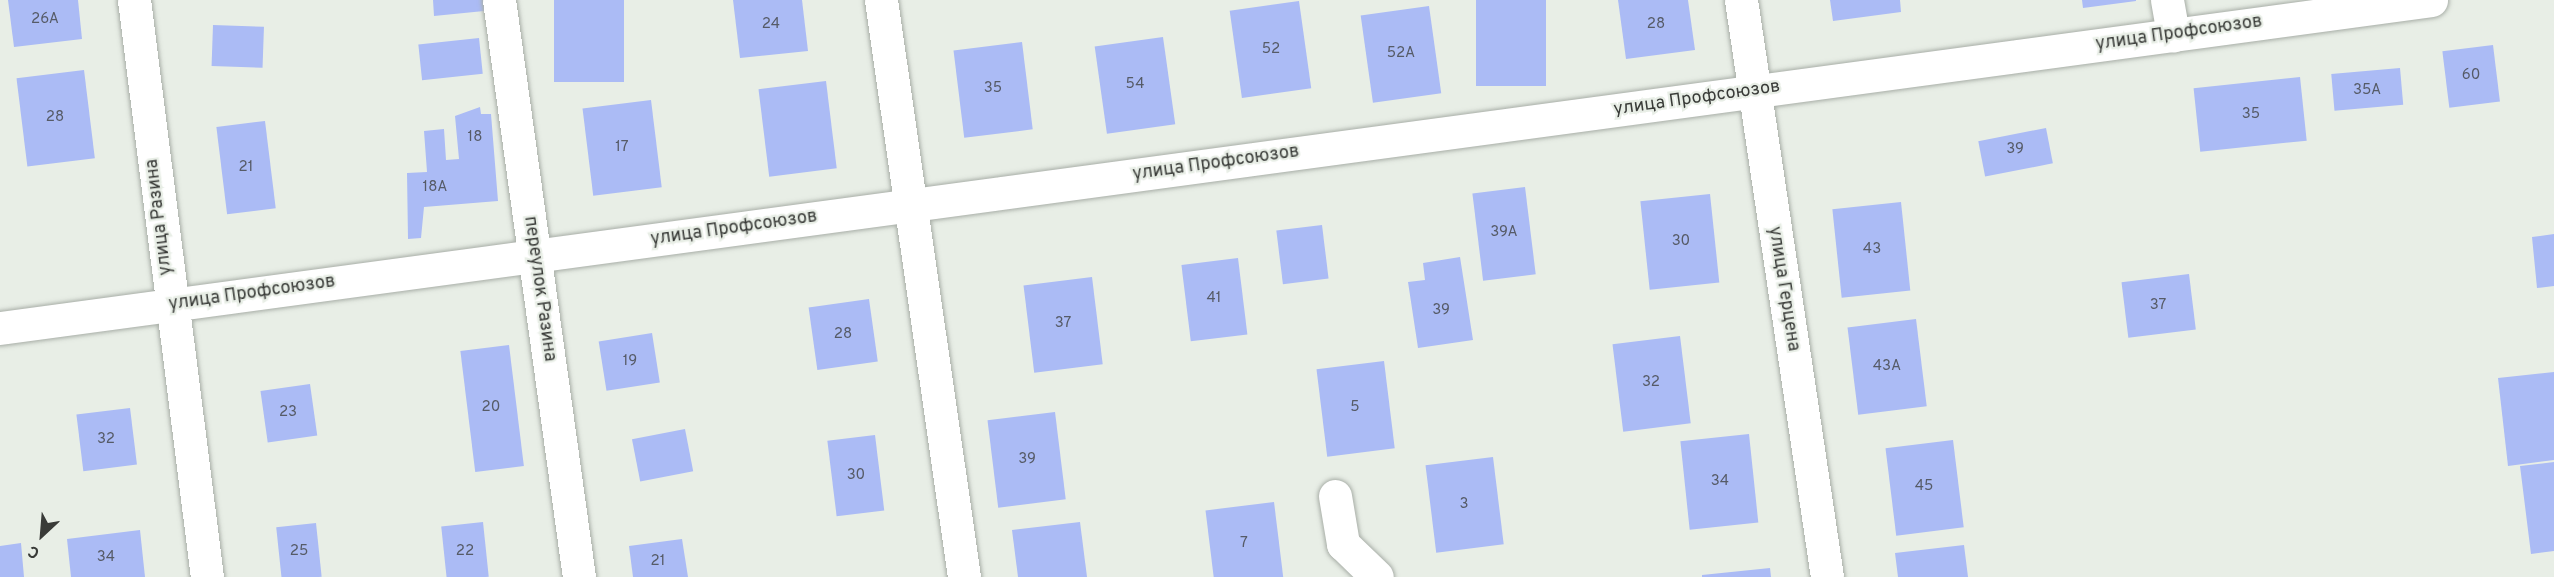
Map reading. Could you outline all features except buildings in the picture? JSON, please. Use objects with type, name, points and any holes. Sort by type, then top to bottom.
[{"type":"street","name":"улица Разина","points":[[134,0],[170,305],[207,577]]},
{"type":"street","name":"переулок Разина","points":[[499,0],[579,577]]},
{"type":"street","points":[[881,0],[964,577]]},
{"type":"street","name":"улица Герцена","points":[[1741,0],[1827,577]]},
{"type":"street","points":[[2167,0],[2173,35]]},
{"type":"street","name":"улица Профсоюзов","points":[[0,328],[2431,0]]},
{"type":"street","points":[[1335,496],[1342,544],[1377,577]]}]
